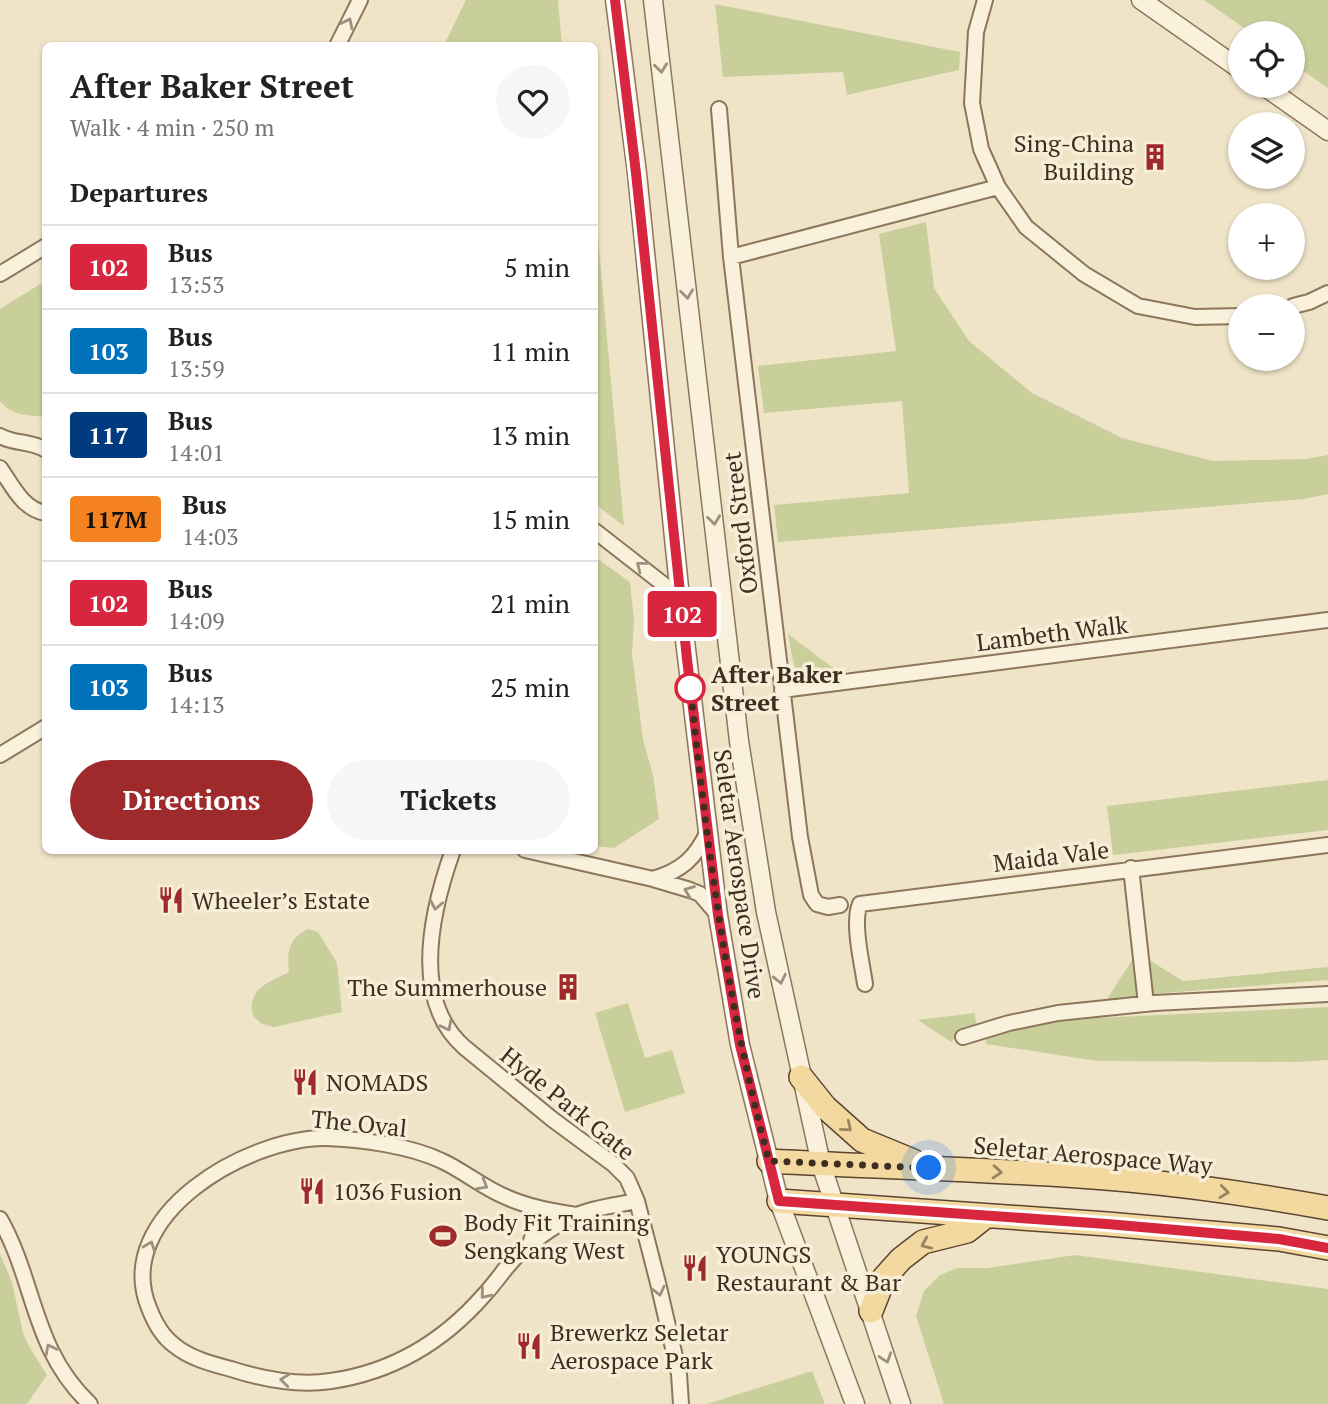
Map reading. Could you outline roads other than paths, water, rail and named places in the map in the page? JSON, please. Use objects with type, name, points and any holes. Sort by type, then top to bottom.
[{"type":"main road","points":[[801,1077],[842,1124],[862,1140],[929,1168]]},
{"type":"main road","name":"Seletar Aerospace Way","points":[[769,1161],[1129,1180],[1328,1208]]},
{"type":"main road","points":[[779,1201],[1107,1224],[1279,1239],[1328,1248]]},
{"type":"main road","points":[[871,1311],[884,1278],[901,1259],[923,1242],[967,1231],[986,1216]]},
{"type":"street","points":[[339,42],[360,0]]},
{"type":"street","name":"Seletar Aerospace Drive","points":[[615,0],[636,173],[681,607],[718,915],[740,1045],[779,1201],[855,1404]]},
{"type":"street","name":"Seletar Aerospace Drive","points":[[653,0],[739,741],[766,912],[821,1164],[901,1404]]},
{"type":"street","points":[[985,0],[976,32],[972,103],[981,149],[998,187],[1026,227],[1084,274],[1138,306],[1195,317],[1228,316]]},
{"type":"street","points":[[1141,0],[1228,61]]},
{"type":"street","points":[[1281,98],[1328,131]]},
{"type":"street","name":"Oxford Street","points":[[719,109],[731,257],[800,837],[811,895],[817,904],[828,907],[840,905]]},
{"type":"street","points":[[731,257],[998,187]]},
{"type":"street","points":[[0,274],[42,248]]},
{"type":"street","points":[[1305,303],[1328,293]]},
{"type":"street","points":[[0,436],[42,448]]},
{"type":"street","points":[[0,468],[22,500],[37,512],[42,513]]},
{"type":"street","points":[[598,533],[663,584],[681,607]]},
{"type":"street","name":"Lambeth Walk","points":[[782,691],[1328,620]]},
{"type":"street","points":[[0,755],[42,729]]},
{"type":"street","points":[[653,879],[679,870],[703,843],[708,831]]},
{"type":"street","name":"Maida Vale","points":[[865,984],[857,911],[860,904],[1328,845]]},
{"type":"street","name":"Hyde Park Gate","points":[[452,854],[432,925],[434,996],[451,1036],[552,1119],[613,1164],[627,1178],[637,1201],[679,1374],[681,1404]]},
{"type":"street","points":[[543,854],[653,879],[700,894],[718,915]]},
{"type":"street","points":[[1131,868],[1146,1004]]},
{"type":"street","points":[[963,1037],[1009,1023],[1058,1013],[1146,1004],[1328,994]]},
{"type":"street","name":"The Oval","points":[[576,1215],[527,1206],[503,1196],[442,1161],[416,1152],[347,1140],[300,1139],[258,1150],[234,1161],[184,1196],[163,1221],[149,1244],[143,1275],[144,1296],[155,1321],[173,1345],[205,1362],[248,1375],[282,1381],[326,1382],[359,1376],[399,1363],[442,1337],[468,1314],[506,1265],[530,1244],[576,1215],[637,1201]]},
{"type":"street","points":[[527,1206],[537,1222],[537,1230],[530,1244]]},
{"type":"street","points":[[0,1219],[13,1242],[32,1308],[45,1340],[68,1380],[90,1404]]},
{"type":"place","name":"Sing-China Building","points":[[1155,157]]},
{"type":"place","name":"After Baker Street","points":[[690,688]]},
{"type":"place","name":"Wheeler’s Estate","points":[[171,900]]},
{"type":"place","name":"The Summerhouse","points":[[568,987]]},
{"type":"place","name":"NOMADS","points":[[305,1082]]},
{"type":"place","name":"1036 Fusion","points":[[312,1191]]},
{"type":"place","name":"Body Fit Training Sengkang West","points":[[443,1236]]},
{"type":"place","name":"YOUNGS Restaurant & Bar","points":[[695,1268]]},
{"type":"place","name":"Brewerkz Seletar Aerospace Park","points":[[529,1346]]}]
